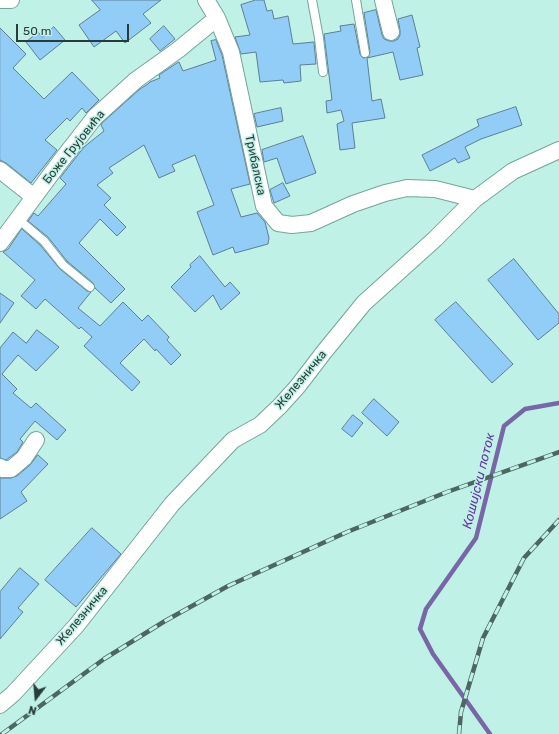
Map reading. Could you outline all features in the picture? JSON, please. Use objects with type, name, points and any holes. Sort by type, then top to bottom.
[{"type":"street","points":[[0,0],[11,0]]},
{"type":"street","name":"Трибалска","points":[[206,0],[217,18],[231,52],[264,206],[278,223],[292,225],[311,223],[353,204],[385,193],[407,188],[435,189],[475,199]]},
{"type":"street","points":[[383,0],[391,32]]},
{"type":"street","name":"Боже Грујовића","points":[[0,243],[95,117],[136,80],[217,18]]},
{"type":"street","name":"Железничка","points":[[0,705],[13,694],[76,626],[172,504],[233,440],[260,425],[280,406],[298,386],[364,303],[435,239],[475,199],[513,171],[559,150]]},
{"type":"street","points":[[0,170],[34,197]]},
{"type":"street","points":[[0,467],[3,469],[11,469],[24,458],[36,440]]},
{"type":"lane","points":[[312,0],[323,72]]},
{"type":"lane","points":[[356,0],[365,53]]},
{"type":"lane","points":[[18,219],[44,241],[64,265],[90,287]]},
{"type":"building","points":[[92,0],[161,0],[143,14],[151,23],[125,43],[116,31],[94,47],[79,25],[100,10]]},
{"type":"building","points":[[256,0],[264,0],[267,11],[272,10],[274,19],[288,16],[293,44],[314,42],[316,64],[300,65],[301,81],[284,83],[283,80],[260,82],[256,52],[241,54],[235,37],[250,35],[241,5]]},
{"type":"building","points":[[376,10],[382,35],[384,39],[389,41],[398,39],[400,35],[398,19],[412,15],[420,47],[417,48],[423,75],[400,80],[393,52],[367,58],[372,101],[381,99],[385,118],[352,123],[355,148],[340,150],[337,124],[344,121],[341,110],[327,113],[326,101],[332,100],[324,34],[341,31],[340,26],[354,24],[360,54],[363,58],[368,57],[370,52],[364,13]]},
{"type":"building","points":[[164,26],[175,39],[160,51],[150,39]]},
{"type":"building","points":[[54,27],[65,40],[40,60],[26,42],[38,32],[42,37]]},
{"type":"building","points":[[0,28],[26,54],[13,68],[44,99],[72,72],[99,100],[86,113],[82,108],[70,121],[67,118],[45,140],[57,150],[31,183],[0,160]]},
{"type":"building","points":[[216,40],[222,55],[250,184],[231,189],[241,217],[257,213],[265,222],[269,238],[268,244],[235,253],[233,247],[213,255],[197,212],[214,205],[195,155],[172,165],[175,171],[159,178],[144,145],[109,168],[113,173],[97,185],[111,198],[104,205],[126,227],[117,236],[100,219],[79,243],[125,289],[111,303],[95,288],[93,283],[67,261],[48,237],[28,221],[34,213],[38,216],[66,184],[60,178],[84,147],[104,131],[101,125],[102,123],[140,89],[150,82],[160,78],[159,75],[177,63],[179,62],[183,71],[216,60],[211,41]]},
{"type":"building","points":[[516,107],[522,125],[481,139],[465,147],[470,158],[458,163],[455,158],[430,171],[422,155],[479,126],[477,120]]},
{"type":"building","points":[[281,108],[283,121],[257,127],[254,114]]},
{"type":"building","points":[[303,136],[316,173],[286,184],[277,158],[264,162],[262,150]]},
{"type":"building","points":[[283,183],[290,196],[274,203],[270,190]]},
{"type":"building","points":[[22,229],[40,245],[60,269],[87,291],[91,292],[78,308],[100,326],[123,302],[142,321],[148,315],[169,337],[167,340],[181,355],[171,365],[144,339],[120,363],[140,382],[132,391],[84,346],[92,337],[81,327],[79,329],[45,299],[36,309],[21,296],[35,280],[3,252],[8,249]]},
{"type":"building","points":[[200,256],[225,287],[230,282],[240,293],[221,310],[213,295],[195,312],[171,287]]},
{"type":"building","points":[[514,259],[559,314],[559,323],[538,340],[488,280]]},
{"type":"building","points":[[0,293],[14,303],[0,323]]},
{"type":"building","points":[[456,302],[513,364],[492,383],[435,320]]},
{"type":"building","points":[[37,330],[59,347],[36,371],[18,355],[2,374],[17,389],[13,393],[31,408],[36,403],[66,430],[57,440],[35,421],[20,439],[23,442],[17,452],[6,460],[0,458],[0,348],[13,332],[26,343]]},
{"type":"building","points":[[374,399],[399,422],[387,436],[362,413]]},
{"type":"building","points":[[353,415],[363,423],[352,437],[342,429]]},
{"type":"building","points":[[38,455],[48,464],[21,492],[27,501],[0,519],[0,478],[11,478],[17,476],[30,465]]},
{"type":"building","points":[[92,528],[121,554],[76,607],[45,580]]},
{"type":"building","points":[[20,568],[39,584],[18,608],[23,612],[0,639],[0,592]]},
{"type":"waterway","name":"Кошијски поток","points":[[490,734],[433,654],[420,629],[426,609],[476,538],[504,426],[525,409],[559,403]]},
{"type":"railway","points":[[2,734],[104,659],[165,621],[228,586],[347,532],[447,492],[559,452]]},
{"type":"railway","points":[[459,734],[461,712],[483,638],[524,558],[559,520]]}]
